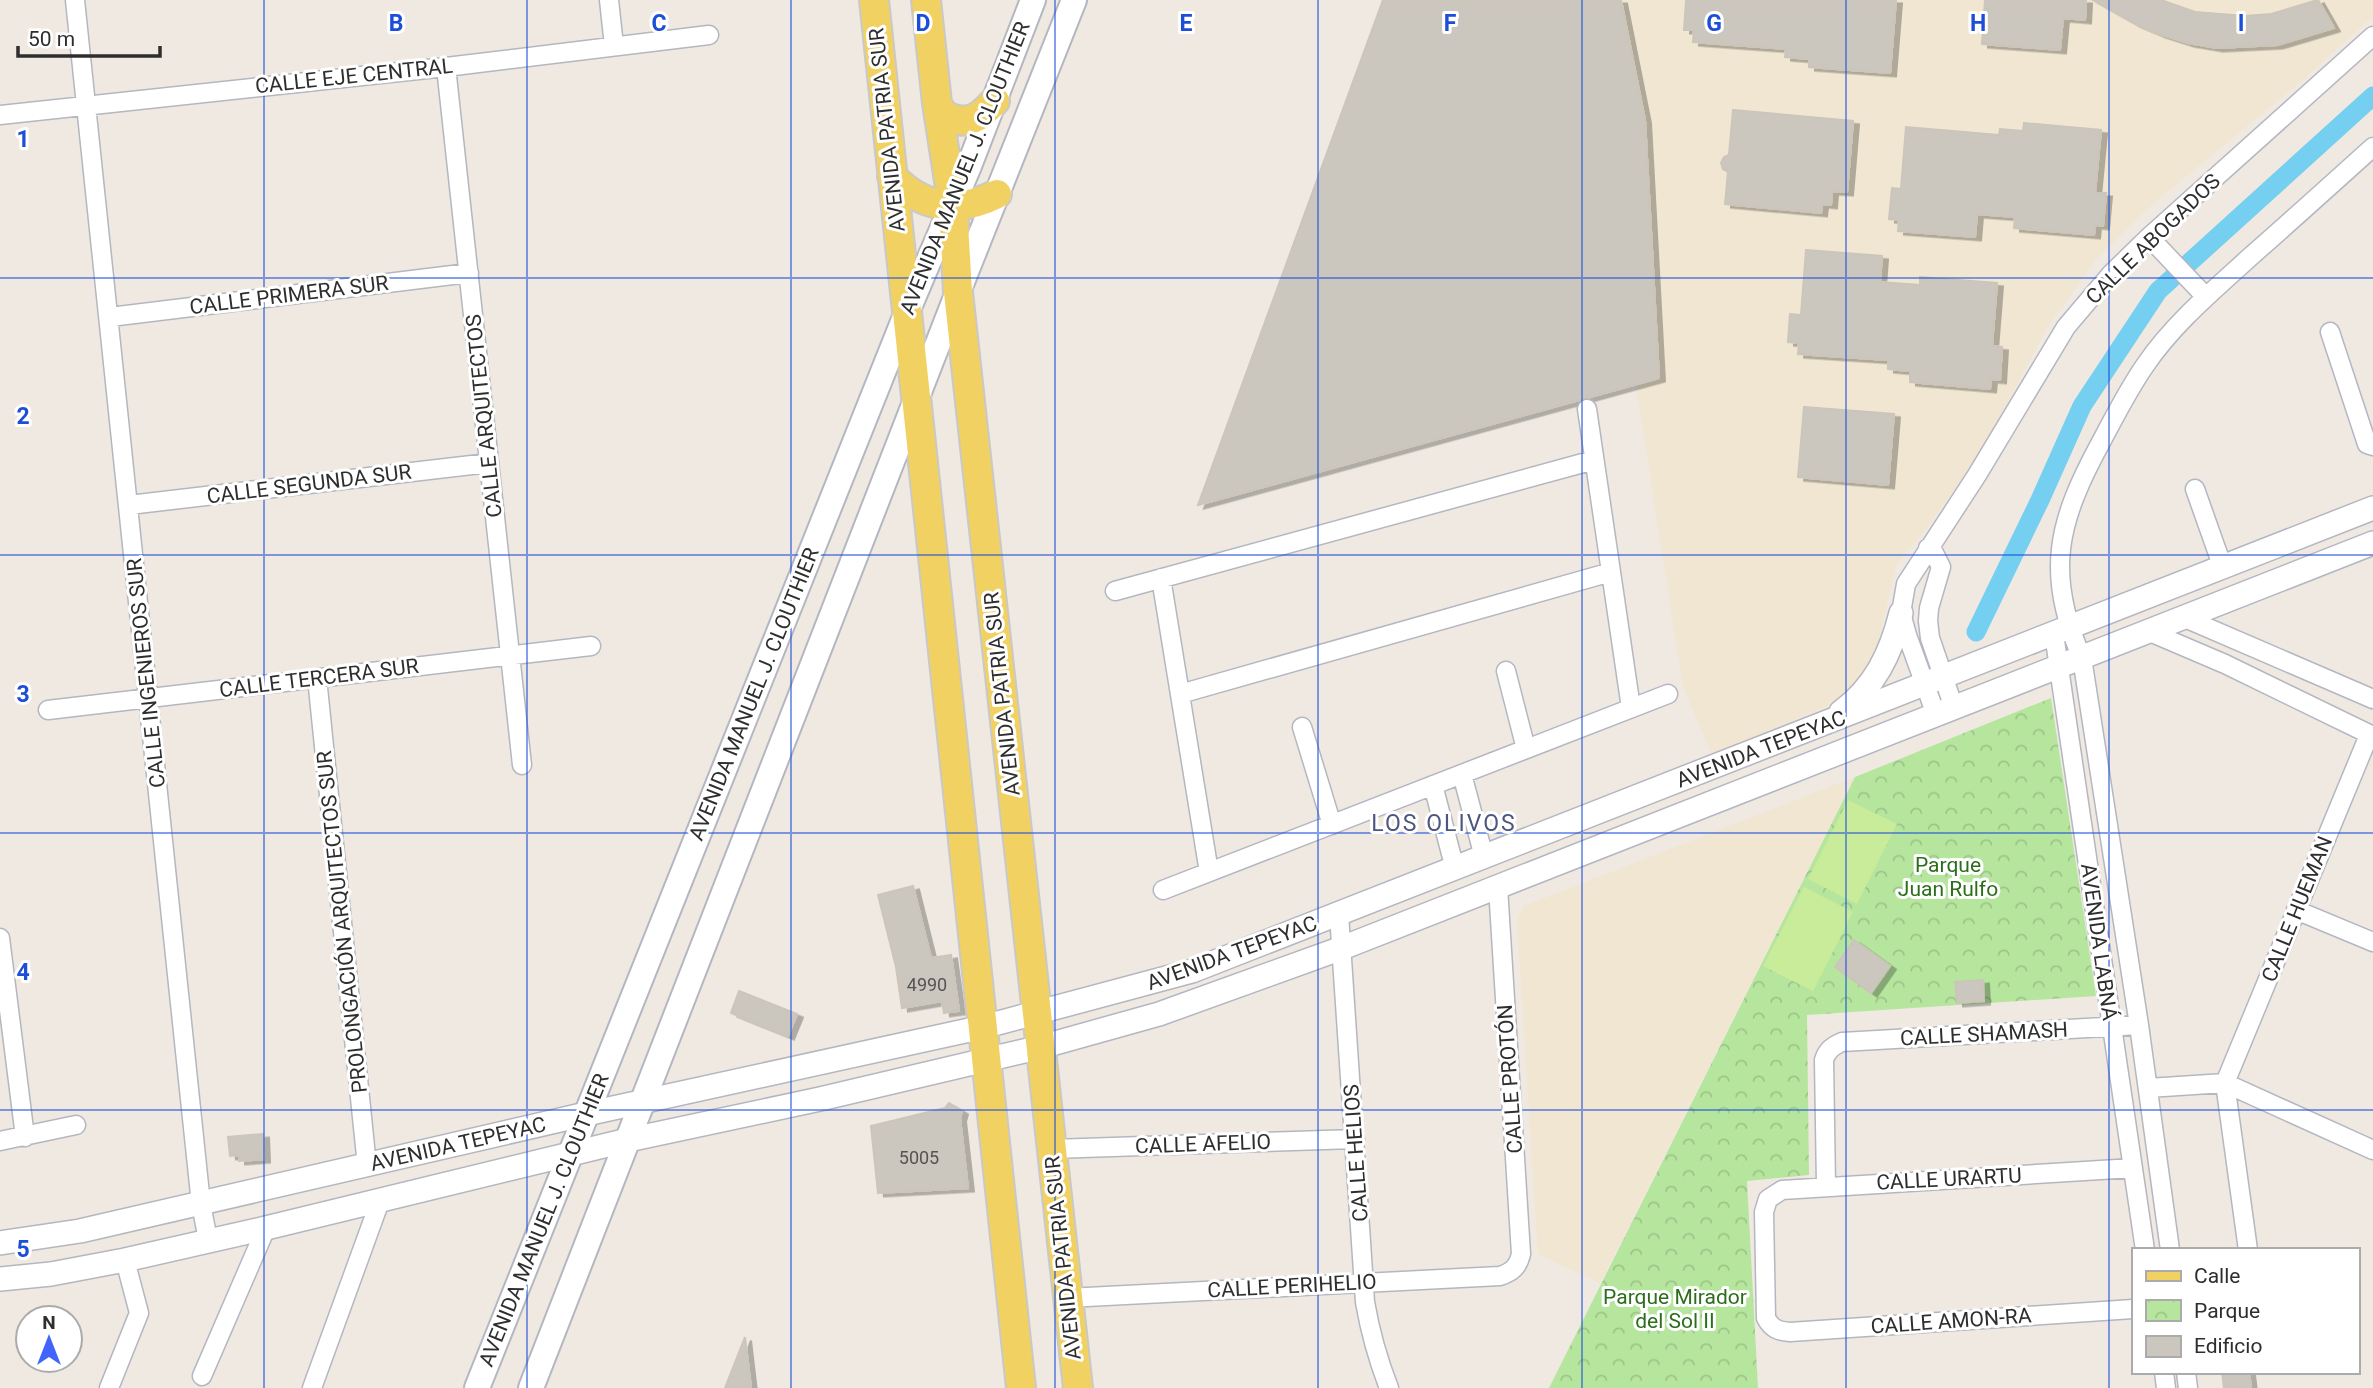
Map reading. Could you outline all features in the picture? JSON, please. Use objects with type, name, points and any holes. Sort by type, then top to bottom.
[{"type":"main road","name":"AVENIDA PATRIA SUR","points":[[874,0],[1021,1388]]},
{"type":"main road","name":"AVENIDA PATRIA SUR","points":[[926,0],[937,103],[953,207],[958,292],[1078,1388]]},
{"type":"main road","name":"AVENIDA MANUEL J. CLOUTHIER","points":[[477,1388],[907,312],[953,207],[1033,0]]},
{"type":"main road","name":"AVENIDA MANUEL J. CLOUTHIER","points":[[531,1388],[1074,0]]},
{"type":"main road","points":[[937,103],[939,110],[946,116],[963,121],[977,117],[995,101]]},
{"type":"main road","points":[[892,176],[924,201],[953,207],[975,204],[997,194]]},
{"type":"street","name":"CALLE INGENIEROS SUR","points":[[75,0],[201,1204],[208,1240]]},
{"type":"street","points":[[609,0],[614,46]]},
{"type":"street","name":"CALLE EJE CENTRAL","points":[[0,115],[446,67],[709,35]]},
{"type":"street","name":"CALLE ABOGADOS","points":[[1901,613],[1906,584],[1977,475],[2066,327],[2111,274],[2155,244],[2373,36]]},
{"type":"street","name":"CALLE ARQUITECTOS","points":[[446,67],[522,765]]},
{"type":"street","points":[[2061,631],[2060,545],[2066,519],[2080,481],[2146,363],[2206,297],[2373,148]]},
{"type":"street","points":[[2155,244],[2206,297]]},
{"type":"street","name":"CALLE PRIMERA SUR","points":[[110,317],[469,273]]},
{"type":"street","points":[[2330,332],[2367,444],[2373,446]]},
{"type":"street","points":[[1587,409],[1631,708]]},
{"type":"street","points":[[1115,591],[1594,460]]},
{"type":"street","name":"CALLE SEGUNDA SUR","points":[[129,505],[489,463]]},
{"type":"street","points":[[2195,489],[2223,568]]},
{"type":"street","name":"AVENIDA TEPEYAC","points":[[0,1243],[80,1231],[586,1114],[983,1027],[1192,971],[2373,508]]},
{"type":"street","name":"AVENIDA TEPEYAC","points":[[0,1279],[51,1274],[125,1260],[266,1228],[628,1140],[987,1060],[1159,1014],[1342,948],[2373,543]]},
{"type":"street","points":[[1928,548],[1934,553],[1941,567],[1929,608],[1930,638],[1953,708]]},
{"type":"street","points":[[1180,694],[1611,572]]},
{"type":"street","points":[[1161,578],[1209,872]]},
{"type":"street","points":[[1901,613],[1943,678]]},
{"type":"street","points":[[1822,726],[1857,700],[1870,685],[1883,666],[1894,641],[1901,613]]},
{"type":"street","points":[[2185,618],[2373,699]]},
{"type":"street","name":"AVENIDA LABNÁ","points":[[2061,631],[2082,658],[2139,1025],[2169,1248]]},
{"type":"street","name":"AVENIDA LABNÁ","points":[[2061,631],[2058,667],[2145,1248]]},
{"type":"street","points":[[2150,632],[2225,664],[2371,736]]},
{"type":"street","name":"CALLE TERCERA SUR","points":[[48,710],[591,646]]},
{"type":"street","points":[[1506,671],[1526,749]]},
{"type":"street","name":"PROLONGACIÓN ARQUITECTOS SUR","points":[[317,678],[368,1166]]},
{"type":"street","points":[[1163,890],[1668,694]]},
{"type":"street","points":[[1303,727],[1332,825]]},
{"type":"street","name":"CALLE HUEMAN","points":[[2225,1083],[2371,736]]},
{"type":"street","points":[[1462,774],[1484,857]]},
{"type":"street","points":[[1433,785],[1455,869]]},
{"type":"street","name":"CALLE PROTÓN","points":[[1498,887],[1521,1254],[1514,1269]]},
{"type":"street","points":[[2296,909],[2373,943]]},
{"type":"street","name":"CALLE HELIOS","points":[[1339,914],[1364,1281],[1369,1326],[1381,1368],[1390,1388]]},
{"type":"street","points":[[0,938],[25,1137]]},
{"type":"street","name":"CALLE SHAMASH","points":[[1826,1186],[1824,1060],[1830,1048],[1842,1042],[2139,1025]]},
{"type":"street","points":[[2148,1088],[2225,1083],[2373,1150]]},
{"type":"street","points":[[2225,1083],[2248,1248]]},
{"type":"street","points":[[0,1141],[76,1125]]},
{"type":"street","name":"CALLE AFELIO","points":[[1052,1149],[1355,1139]]},
{"type":"street","name":"CALLE URARTU","points":[[1771,1326],[1765,1308],[1764,1212],[1768,1199],[1782,1190],[2133,1168]]},
{"type":"street","points":[[312,1388],[380,1201]]},
{"type":"street","points":[[202,1376],[266,1228]]},
{"type":"street","points":[[109,1388],[139,1312],[125,1260]]},
{"type":"street","name":"CALLE PERIHELIO","points":[[1067,1298],[1500,1276],[1514,1269]]},
{"type":"street","name":"CALLE AMON-RA","points":[[1771,1326],[1779,1331],[1790,1332],[2132,1309]]},
{"type":"shaded area","points":[[1622,0],[2373,0],[2373,16],[2304,79],[2155,202],[2098,257],[2047,328],[1982,450],[1927,528],[1896,565],[1877,649],[1860,679],[1832,704],[1712,754],[1683,687],[1636,385],[1659,378],[1645,120]]},
{"type":"shaded area","points":[[1855,777],[1600,1283],[1538,1254],[1517,921],[1524,906]]},
{"type":"green space","points":[[2051,698],[2096,996],[1807,1015],[1809,1175],[1747,1181],[1758,1388],[1549,1388],[1855,777]]},
{"type":"green space","points":[[1848,800],[1897,824],[1857,904],[1808,879]]},
{"type":"green space","points":[[1804,887],[1853,912],[1813,991],[1763,966]]},
{"type":"building","points":[[1383,0],[1621,0],[1645,120],[1659,378],[1198,505]]},
{"type":"building","points":[[1896,0],[1890,73],[1809,67],[1809,59],[1785,57],[1786,49],[1693,42],[1694,30],[1684,30],[1686,1]]},
{"type":"building","points":[[1985,0],[2086,0],[2085,20],[2063,18],[2060,50],[1982,44]]},
{"type":"building","points":[[2093,0],[2161,0],[2195,12],[2245,16],[2271,14],[2318,0],[2334,28],[2277,45],[2217,48],[2160,34]]},
{"type":"building","points":[[1733,110],[1853,121],[1847,192],[1832,191],[1831,205],[1822,204],[1821,213],[1725,204],[1728,172],[1723,169],[1721,163],[1724,157],[1729,155]]},
{"type":"building","points":[[2024,123],[2101,130],[2095,193],[2106,193],[2103,226],[2095,225],[2094,235],[2014,228],[2015,217],[1977,214],[1975,237],[1898,231],[1899,220],[1889,219],[1892,188],[1901,189],[1906,127],[1999,135],[2000,129],[2023,131]]},
{"type":"building","points":[[1806,250],[1882,256],[1880,282],[1920,285],[1920,277],[1997,283],[1992,346],[2002,347],[2000,380],[1991,379],[1990,389],[1910,382],[1910,371],[1888,369],[1888,360],[1798,354],[1799,343],[1788,342],[1790,314],[1801,315]]},
{"type":"building","points":[[1804,407],[1894,414],[1888,485],[1798,477]]},
{"type":"building","points":[[913,886],[931,958],[951,955],[959,1011],[944,1013],[942,1001],[902,1008],[896,967],[878,895]]},
{"type":"building","points":[[1854,940],[1890,966],[1871,993],[1835,967]]},
{"type":"building","points":[[1983,980],[1984,1001],[1957,1003],[1955,982]]},
{"type":"building","points":[[739,991],[797,1014],[788,1036],[731,1013]]},
{"type":"building","points":[[949,1103],[962,1111],[960,1118],[968,1188],[878,1193],[871,1126],[945,1108]]},
{"type":"building","points":[[263,1134],[264,1159],[239,1161],[239,1155],[230,1156],[228,1137]]},
{"type":"building","points":[[745,1337],[751,1388],[725,1388]]},
{"type":"building","points":[[2222,1374],[2249,1374],[2251,1388],[2224,1388]]},
{"type":"waterway","points":[[1976,632],[2082,406],[2158,291],[2373,96]]},
{"type":"district","name":"LOS OLIVOS","points":[[1444,823]]},
{"type":"park label","name":"Parque Juan Rulfo","points":[[1948,877]]},
{"type":"park label","name":"Parque Mirador del Sol II","points":[[1675,1309]]}]
